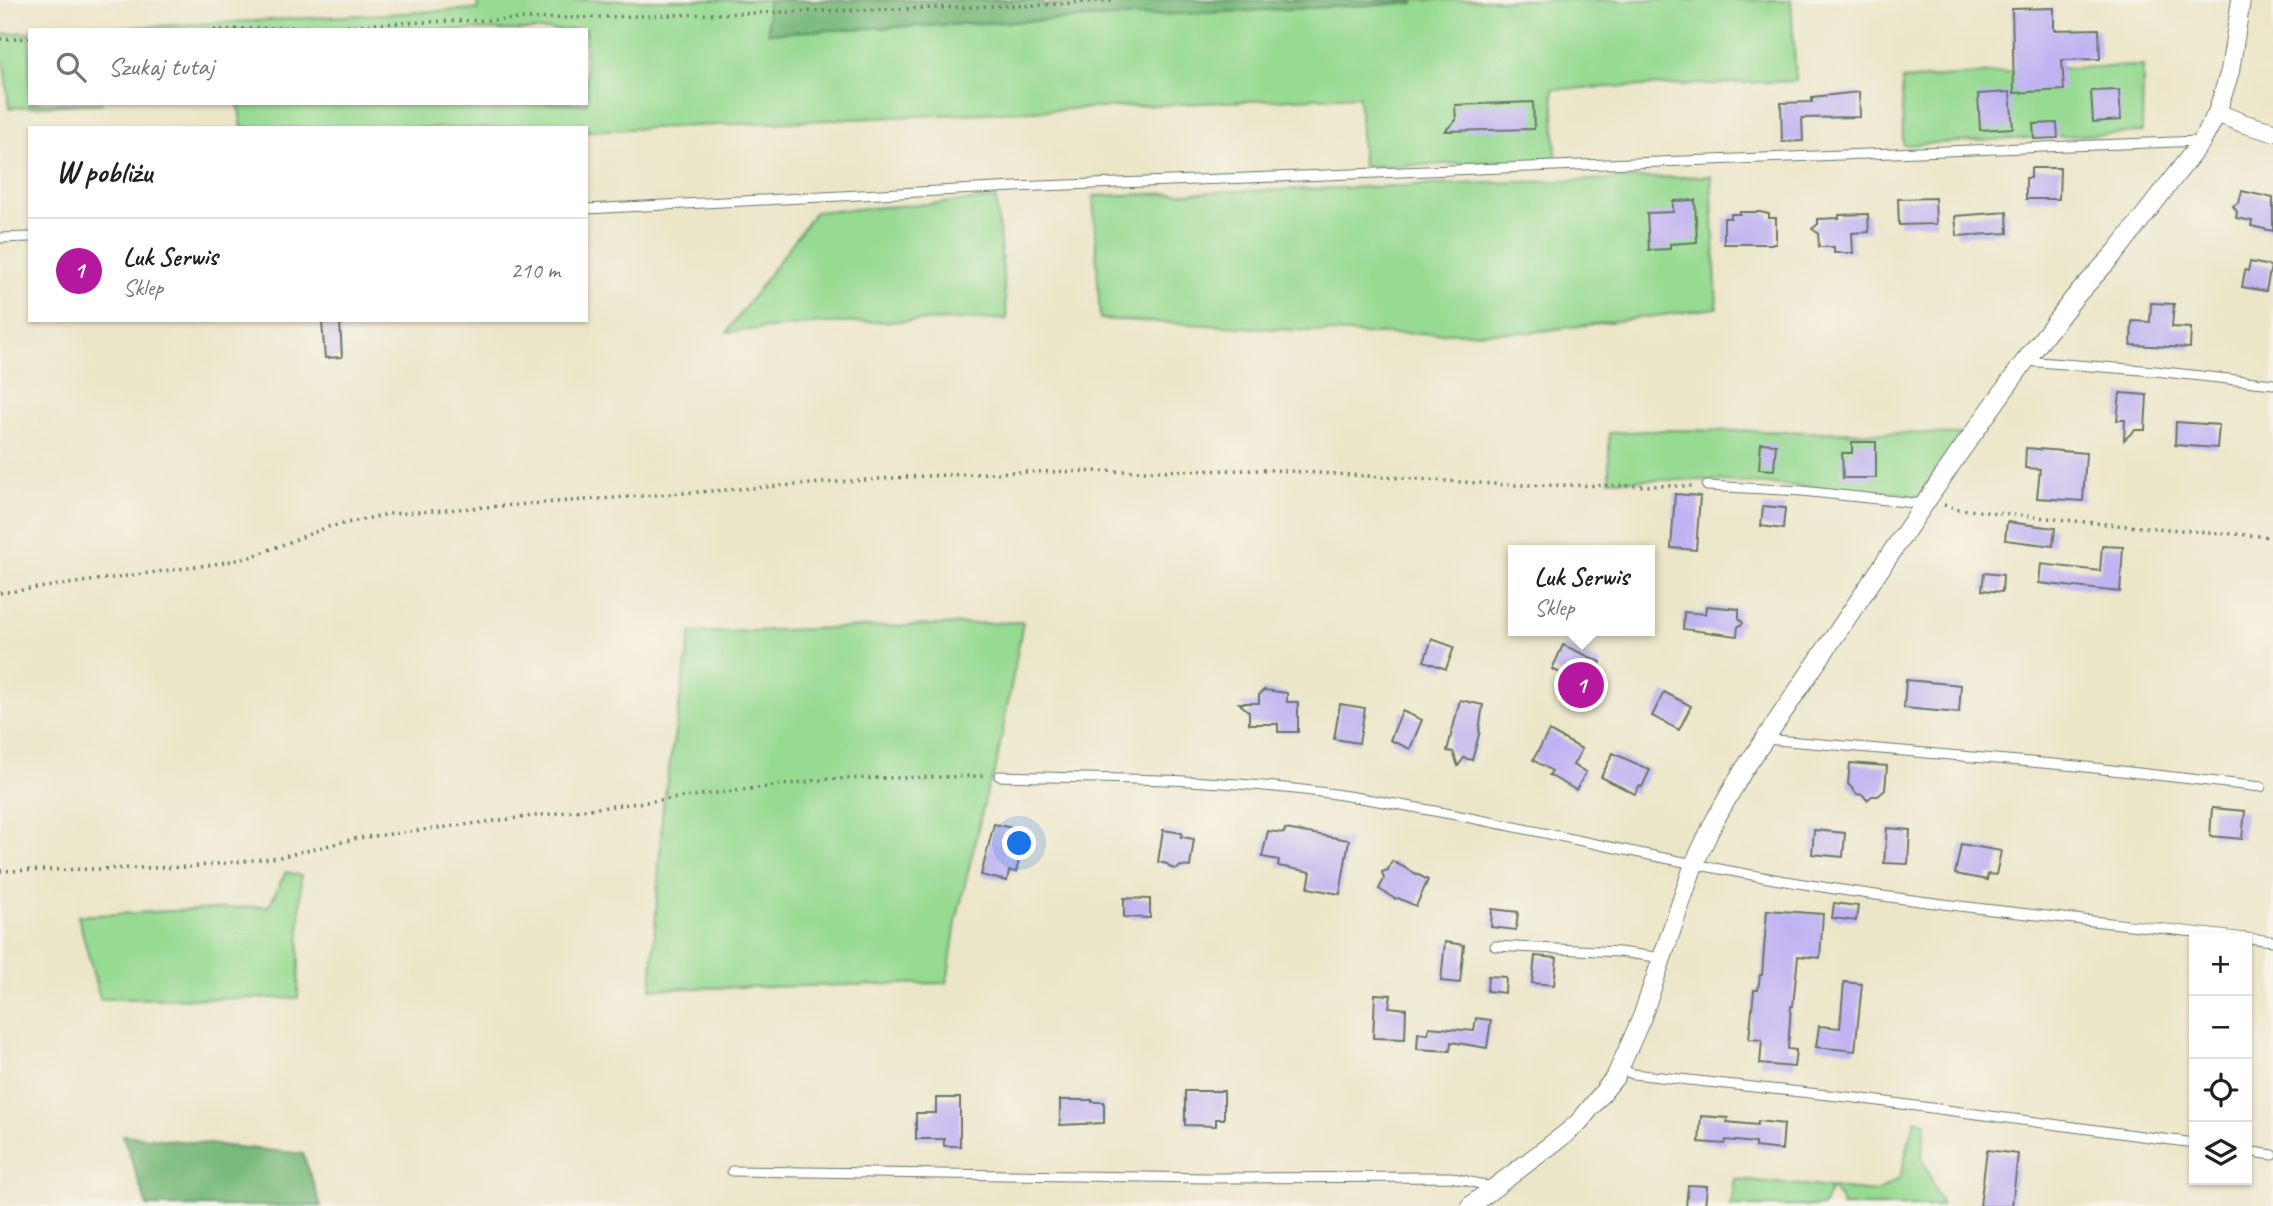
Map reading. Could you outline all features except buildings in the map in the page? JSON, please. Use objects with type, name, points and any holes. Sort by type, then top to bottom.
[{"type":"street","points":[[1470,1206],[1580,1121],[1620,1069],[1642,1017],[1694,864],[1716,818],[1765,739],[2025,362],[2074,298],[2116,252],[2202,141],[2217,113],[2232,61],[2241,0]]},
{"type":"street","points":[[2217,113],[2273,132]]},
{"type":"lane","points":[[588,209],[1015,187],[2202,141]]},
{"type":"lane","points":[[0,238],[28,237]]},
{"type":"lane","points":[[2025,362],[2155,371],[2273,384]]},
{"type":"lane","points":[[1707,486],[1926,502]]},
{"type":"lane","points":[[1765,739],[2077,766],[2261,787]]},
{"type":"lane","points":[[999,776],[1165,780],[1339,795],[1476,819],[1793,883],[1992,910],[2273,941]]},
{"type":"lane","points":[[1496,946],[1663,958]]},
{"type":"lane","points":[[1620,1069],[1633,1074],[1856,1098],[2189,1142]]},
{"type":"lane","points":[[2252,1152],[2273,1155]]},
{"type":"lane","points":[[732,1171],[1209,1178],[1451,1177],[1494,1187]]},
{"type":"path","points":[[267,28],[1042,5],[1114,0]]},
{"type":"path","points":[[0,39],[28,38]]},
{"type":"path","points":[[0,593],[248,558],[328,527],[389,514],[907,477],[1010,472],[1272,470],[1510,485],[1707,486]]},
{"type":"path","points":[[1926,502],[1959,509],[2115,525],[2273,537]]},
{"type":"path","points":[[0,871],[189,867],[280,857],[359,838],[829,779],[999,776]]},
{"type":"green space","points":[[477,0],[768,0],[769,33],[1414,3],[1414,0],[1791,0],[1796,81],[1553,89],[1556,160],[1363,167],[1359,96],[588,131],[588,126],[242,126],[238,105],[588,105],[588,28],[115,28],[478,9]]},
{"type":"green space","points":[[768,0],[1042,0],[1043,5],[1114,0],[1414,0],[1414,3],[768,33]]},
{"type":"green space","points":[[28,32],[28,105],[65,105],[9,108],[4,63],[0,63],[0,34]]},
{"type":"green space","points":[[2143,66],[2142,132],[1903,145],[1902,80],[2062,68]]},
{"type":"green space","points":[[1711,176],[1717,308],[1533,332],[1365,334],[1100,319],[1093,196]]},
{"type":"green space","points":[[996,199],[1007,319],[822,323],[727,332],[815,212]]},
{"type":"green space","points":[[1666,430],[1962,434],[1918,498],[1898,493],[1710,480],[1609,480],[1609,433]]},
{"type":"green space","points":[[1023,622],[995,772],[988,787],[956,922],[947,983],[651,989],[663,806],[691,633]]},
{"type":"green space","points":[[286,872],[301,876],[298,998],[100,999],[78,916],[269,906]]},
{"type":"green space","points":[[1915,1120],[1926,1122],[1922,1157],[1942,1206],[1841,1206],[1842,1201],[1831,1188],[1823,1206],[1731,1206],[1735,1179],[1877,1192],[1900,1177]]},
{"type":"green space","points":[[123,1135],[303,1154],[321,1206],[147,1206]]},
{"type":"place","name":"Luk Serwis","points":[[1581,685]]}]
